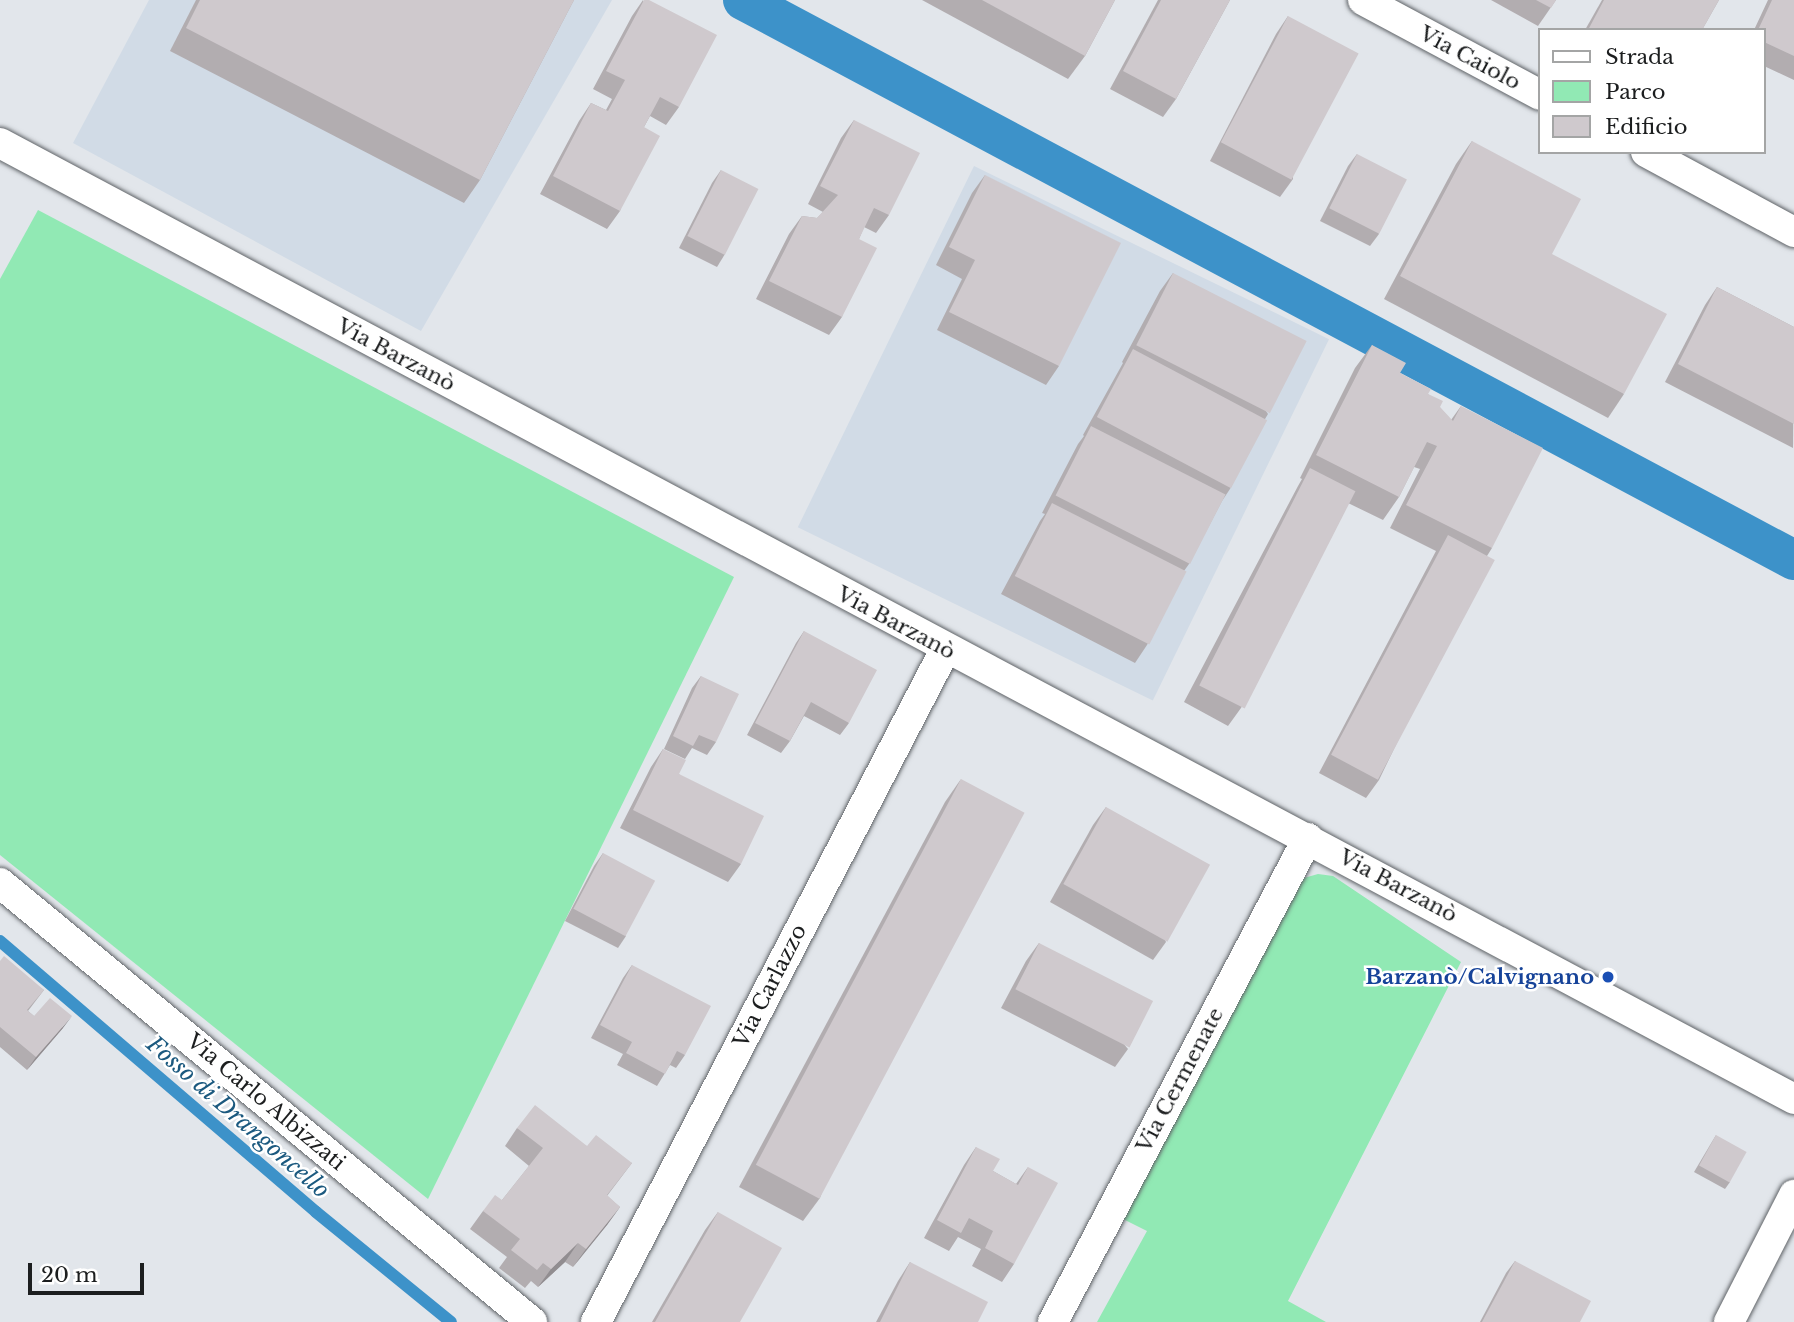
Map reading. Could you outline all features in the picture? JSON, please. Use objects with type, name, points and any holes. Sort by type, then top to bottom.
[{"type":"street","name":"Via Caiolo","points":[[1363,0],[1538,94]]},
{"type":"street","name":"Via Barzanò","points":[[0,143],[945,650],[1308,838],[1794,1099]]},
{"type":"street","points":[[1650,154],[1794,232]]},
{"type":"street","name":"Via Carlazzo","points":[[596,1322],[945,650]]},
{"type":"street","name":"Via Cermenate","points":[[1053,1322],[1308,838]]},
{"type":"street","name":"Via Carlo Albizzati","points":[[0,883],[532,1322]]},
{"type":"street","points":[[1729,1322],[1794,1195]]},
{"type":"shaded area","points":[[149,0],[612,0],[421,331],[73,143]]},
{"type":"shaded area","points":[[974,166],[1329,339],[1153,700],[798,527]]},
{"type":"green space","points":[[38,210],[734,577],[428,1199],[0,855],[0,279]]},
{"type":"green space","points":[[1318,874],[1333,876],[1461,962],[1288,1301],[1326,1322],[1097,1322],[1147,1231],[1123,1219],[1304,878]]},
{"type":"building","points":[[200,0],[574,0],[480,180],[186,28]]},
{"type":"building","points":[[644,0],[649,0],[717,35],[679,107],[660,97],[644,127],[660,136],[620,211],[553,176],[591,103],[608,111],[625,80],[606,71]]},
{"type":"building","points":[[982,0],[1115,0],[1085,56]]},
{"type":"building","points":[[1161,0],[1230,0],[1176,99],[1123,71]]},
{"type":"building","points":[[1536,0],[1556,0],[1551,8]]},
{"type":"building","points":[[1604,0],[1719,0],[1703,28],[1589,28]]},
{"type":"building","points":[[1772,0],[1794,0],[1794,56],[1766,43],[1766,28],[1759,28]]},
{"type":"building","points":[[1288,16],[1359,54],[1292,180],[1221,142]]},
{"type":"building","points":[[854,120],[920,153],[889,215],[874,208],[859,239],[877,248],[842,317],[769,281],[802,216],[817,218],[838,195],[820,186]]},
{"type":"building","points":[[1472,141],[1581,199],[1552,254],[1667,314],[1624,394],[1400,276]]},
{"type":"building","points":[[1357,154],[1407,179],[1379,234],[1329,208]]},
{"type":"building","points":[[721,170],[758,189],[725,255],[687,236]]},
{"type":"building","points":[[985,175],[1121,243],[1059,366],[949,312],[975,260],[949,247]]},
{"type":"building","points":[[1173,273],[1307,341],[1270,413],[1136,345]]},
{"type":"building","points":[[1717,287],[1794,327],[1794,424],[1678,364]]},
{"type":"building","points":[[1372,345],[1406,363],[1400,373],[1431,389],[1428,394],[1443,401],[1440,407],[1453,421],[1461,406],[1543,448],[1492,548],[1406,505],[1437,446],[1427,442],[1399,497],[1316,455]]},
{"type":"building","points":[[1133,349],[1267,420],[1231,488],[1097,417]]},
{"type":"building","points":[[1091,426],[1226,495],[1190,564],[1056,495]]},
{"type":"building","points":[[1310,468],[1355,491],[1245,709],[1199,685]]},
{"type":"building","points":[[1052,503],[1187,572],[1149,645],[1015,576]]},
{"type":"building","points":[[1448,535],[1495,560],[1378,780],[1331,755]]},
{"type":"building","points":[[804,631],[877,670],[849,723],[811,702],[790,741],[755,723]]},
{"type":"building","points":[[701,676],[739,694],[716,742],[699,735],[693,746],[673,736]]},
{"type":"building","points":[[663,749],[686,760],[679,774],[764,816],[741,864],[633,810]]},
{"type":"building","points":[[961,779],[1025,813],[819,1199],[756,1165]]},
{"type":"building","points":[[1106,807],[1210,865],[1167,942],[1063,884]]},
{"type":"building","points":[[603,853],[655,881],[626,936],[573,909]]},
{"type":"building","points":[[1039,943],[1153,1001],[1129,1047],[1015,989]]},
{"type":"building","points":[[4,956],[44,990],[27,1010],[34,1016],[50,998],[72,1016],[36,1057],[0,1027],[0,961]]},
{"type":"building","points":[[632,965],[711,1006],[685,1055],[677,1051],[665,1074],[626,1053],[632,1042],[600,1025]]},
{"type":"building","points":[[535,1105],[587,1146],[596,1135],[632,1163],[607,1195],[620,1207],[586,1249],[578,1243],[551,1269],[543,1263],[537,1270],[511,1250],[520,1239],[483,1211],[495,1195],[502,1200],[543,1148],[517,1128]]},
{"type":"building","points":[[1716,1135],[1747,1152],[1730,1183],[1699,1166]]},
{"type":"building","points":[[976,1147],[1000,1159],[993,1171],[1018,1185],[1028,1167],[1058,1183],[1014,1264],[985,1248],[993,1231],[969,1218],[961,1233],[937,1220]]},
{"type":"building","points":[[718,1212],[782,1248],[740,1322],[655,1322]]},
{"type":"building","points":[[1515,1261],[1591,1301],[1580,1322],[1482,1322]]},
{"type":"building","points":[[910,1262],[988,1302],[978,1322],[880,1322]]},
{"type":"waterway","points":[[743,0],[1794,560]]},
{"type":"waterway","name":"Fosso di Drangoncello","points":[[0,941],[316,1212],[451,1322]]},
{"type":"place","name":"Barzanò/Calvignano","points":[[1608,977]]}]
